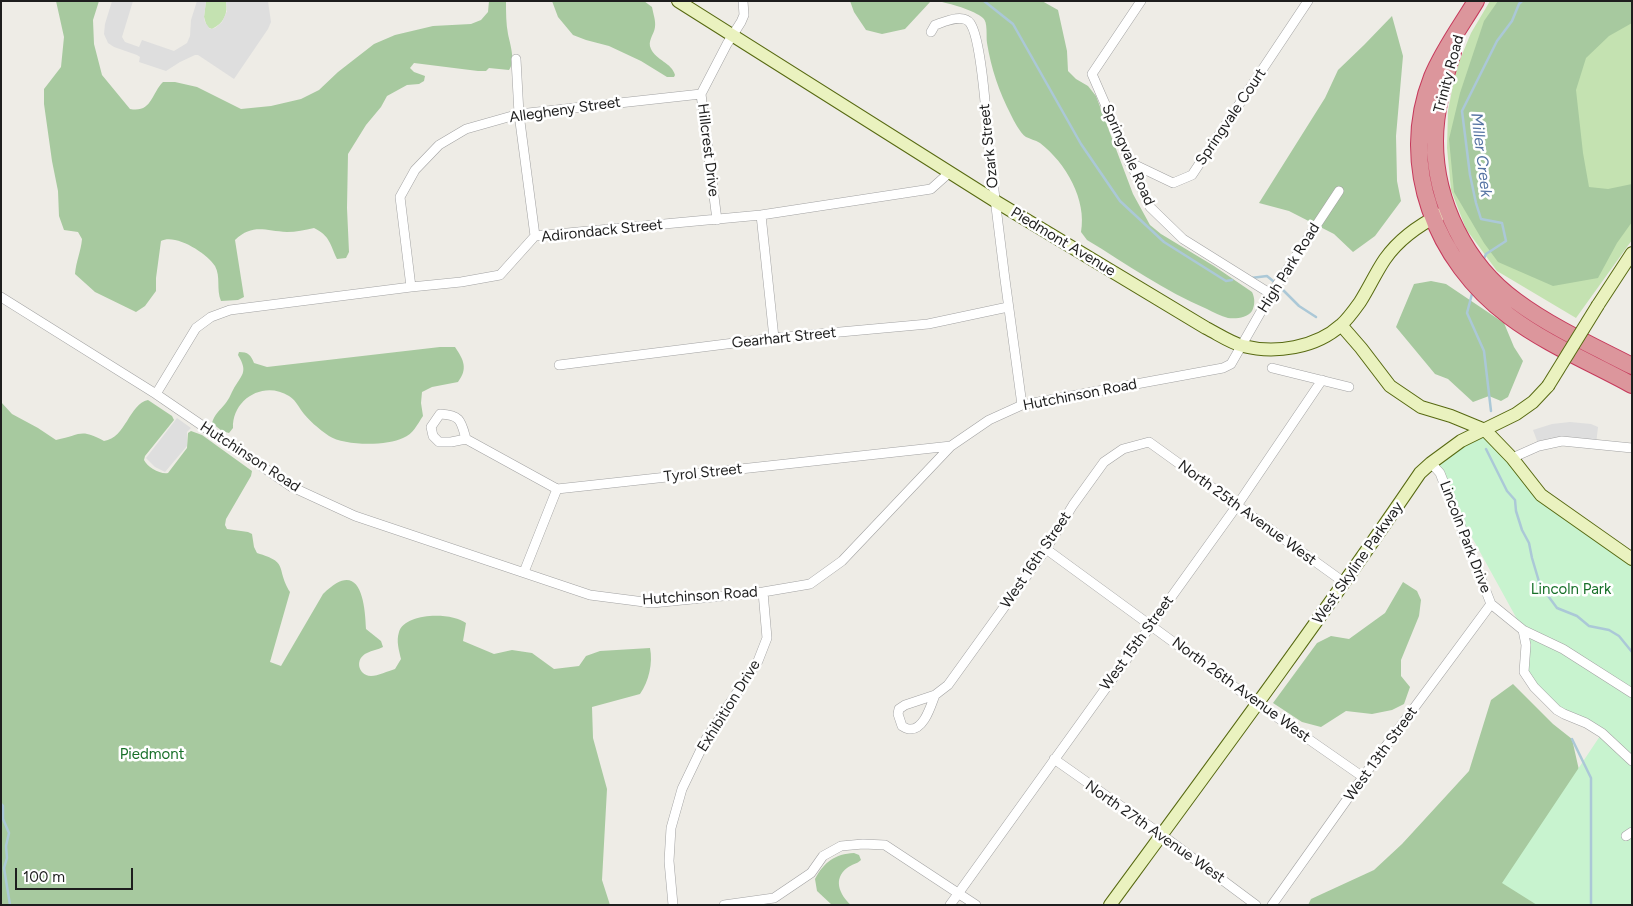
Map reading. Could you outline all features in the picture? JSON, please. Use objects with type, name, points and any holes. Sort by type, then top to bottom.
[{"type":"highway","name":"Trinity Road","points":[[1432,218],[1419,158],[1423,108],[1438,64],[1476,1]]},
{"type":"highway","name":"Trinity Road","points":[[1448,211],[1436,157],[1436,122],[1444,80],[1461,26]]},
{"type":"highway","points":[[1448,211],[1490,301],[1528,329],[1632,385]]},
{"type":"highway","points":[[1432,218],[1453,258],[1478,276],[1500,288],[1533,313],[1632,366]]},
{"type":"street","name":"Piedmont Avenue","points":[[678,1],[995,200],[1206,328],[1242,346],[1268,350],[1286,349],[1315,340],[1341,326],[1360,302],[1384,260],[1393,249],[1406,236],[1432,218],[1448,211]]},
{"type":"street","name":"Hillcrest Drive","points":[[717,220],[701,94],[742,22],[744,15],[743,1]]},
{"type":"street","name":"Springvale Road","points":[[1141,1],[1092,74],[1150,208],[1183,239],[1271,294]]},
{"type":"street","name":"Springvale Court","points":[[1130,162],[1173,183],[1192,175],[1308,1]]},
{"type":"street","name":"Ozark Street","points":[[931,32],[935,25],[964,19],[970,22],[974,32],[980,66],[1008,307],[1022,405]]},
{"type":"street","points":[[516,59],[519,114],[536,236]]},
{"type":"street","name":"Allegheny Street","points":[[411,286],[400,197],[415,170],[439,145],[466,130],[519,114],[701,94]]},
{"type":"street","name":"Adirondack Street","points":[[156,394],[196,328],[212,317],[230,310],[411,286],[461,282],[500,274],[536,236],[761,215],[931,189],[950,172]]},
{"type":"street","name":"High Park Road","points":[[1242,346],[1271,294],[1339,191]]},
{"type":"street","points":[[761,215],[774,338]]},
{"type":"street","name":"West Skyline Parkway","points":[[1110,905],[1258,704],[1420,474],[1431,463],[1461,441],[1516,414],[1533,402],[1548,386],[1632,253]]},
{"type":"street","name":"Hutchinson Road","points":[[1,297],[156,394],[292,486],[356,516],[590,595],[652,603],[763,592],[810,584],[842,561],[950,446],[989,420],[1022,405],[1223,368],[1231,364],[1242,346]]},
{"type":"street","name":"Gearhart Street","points":[[559,365],[774,338],[928,324],[1008,307]]},
{"type":"street","points":[[1341,326],[1361,348],[1390,386],[1421,407],[1451,416],[1485,430],[1512,458],[1541,495],[1632,559]]},
{"type":"street","points":[[1272,368],[1349,387]]},
{"type":"street","name":"West 15th Street","points":[[950,905],[1236,507],[1322,380]]},
{"type":"street","points":[[466,439],[557,489],[524,572]]},
{"type":"street","points":[[1512,458],[1539,446],[1562,441],[1632,448]]},
{"type":"street","name":"North 25th Avenue West","points":[[1148,442],[1236,507],[1345,583]]},
{"type":"street","name":"West 16th Street","points":[[935,695],[928,716],[916,728],[910,730],[902,726],[898,714],[899,708],[905,704],[935,695],[948,685],[1046,549],[1073,505],[1104,462],[1123,449],[1148,442]]},
{"type":"street","name":"Tyrol Street","points":[[557,489],[950,446]]},
{"type":"street","name":"Lincoln Park Drive","points":[[1431,463],[1440,473],[1491,604],[1523,630],[1563,649],[1632,693]]},
{"type":"street","name":"North 26th Avenue West","points":[[1046,549],[1258,704],[1363,777]]},
{"type":"street","name":"Exhibition Drive","points":[[673,905],[669,861],[671,828],[682,789],[706,739],[758,661],[767,638],[763,592]]},
{"type":"street","name":"West 13th Street","points":[[1272,905],[1363,777],[1491,604]]},
{"type":"street","points":[[1523,630],[1526,645],[1524,672],[1534,687],[1557,710],[1586,722],[1602,733],[1632,761]]},
{"type":"street","name":"North 27th Avenue West","points":[[1054,759],[1162,835],[1256,905]]},
{"type":"street","points":[[724,905],[774,898],[811,873],[823,856],[841,846],[863,844],[885,846],[976,905]]},
{"type":"green space","points":[[56,1],[99,1],[93,20],[94,44],[102,75],[130,109],[143,108],[147,105],[163,82],[175,82],[197,87],[241,109],[271,106],[301,99],[319,90],[338,72],[374,44],[395,35],[433,26],[471,24],[481,20],[488,12],[489,1],[506,1],[512,62],[509,70],[489,68],[486,71],[414,63],[410,68],[414,72],[425,76],[424,81],[419,84],[407,85],[387,96],[348,154],[347,208],[349,252],[346,258],[337,259],[326,237],[314,228],[290,232],[260,229],[248,231],[235,240],[244,297],[238,300],[221,301],[217,270],[211,261],[198,250],[182,242],[167,239],[161,241],[156,291],[145,306],[136,312],[95,292],[75,274],[82,239],[78,232],[64,230],[59,216],[58,191],[44,104],[44,89],[61,67],[64,37]]},
{"type":"green space","points":[[206,1],[226,1],[224,18],[220,24],[212,29],[207,27],[204,17]]},
{"type":"green space","points":[[552,1],[644,1],[652,7],[655,20],[655,27],[650,41],[651,49],[656,56],[671,67],[675,75],[674,77],[667,77],[641,61],[609,46],[573,35],[558,17]]},
{"type":"green space","points":[[850,1],[931,1],[905,29],[882,34],[866,30],[854,12]]},
{"type":"green space","points":[[937,1],[1042,1],[1058,10],[1067,51],[1068,71],[1076,79],[1088,86],[1096,96],[1133,194],[1150,225],[1252,292],[1254,304],[1252,311],[1244,317],[1234,318],[1217,314],[1161,286],[1087,240],[1081,232],[1081,207],[1078,195],[1066,172],[1049,151],[1040,143],[1026,137],[1017,127],[999,89],[987,43],[985,20],[968,10]]},
{"type":"green space","points":[[1490,1],[1632,1],[1632,240],[1576,318],[1497,271],[1466,229],[1451,190],[1447,148],[1448,111],[1456,69],[1471,33]]},
{"type":"green space","points":[[1498,1],[1632,1],[1632,23],[1609,36],[1586,58],[1576,90],[1589,187],[1608,189],[1632,184],[1632,222],[1617,243],[1598,278],[1553,286],[1498,262],[1484,243],[1454,192],[1449,139],[1460,93],[1484,21]]},
{"type":"green space","points":[[1392,16],[1403,56],[1396,136],[1397,181],[1401,201],[1375,236],[1353,252],[1334,234],[1289,211],[1259,203],[1325,98],[1338,70]]},
{"type":"green space","points":[[1431,281],[1446,284],[1504,323],[1514,347],[1523,361],[1508,397],[1501,401],[1489,396],[1473,402],[1448,379],[1435,374],[1396,327],[1414,284]]},
{"type":"green space","points":[[440,347],[455,347],[464,364],[463,373],[458,382],[432,387],[422,392],[423,416],[409,434],[396,441],[366,444],[336,439],[314,424],[289,396],[270,390],[260,391],[244,401],[238,409],[234,418],[233,428],[229,433],[222,431],[212,423],[228,401],[243,374],[243,366],[238,355],[239,352],[249,354],[254,363],[267,367]]},
{"type":"green space","name":"Piedmont","points":[[148,400],[172,416],[174,420],[145,456],[144,460],[151,468],[158,472],[168,473],[187,448],[188,433],[191,431],[202,435],[252,471],[251,476],[226,519],[225,525],[227,529],[252,534],[257,553],[278,563],[290,592],[270,662],[281,666],[323,594],[335,584],[345,580],[352,581],[358,587],[364,606],[366,629],[381,641],[383,647],[363,655],[359,666],[360,670],[366,675],[371,676],[395,669],[401,659],[398,646],[399,632],[403,625],[419,617],[440,616],[459,619],[466,623],[463,641],[494,654],[512,650],[532,653],[554,669],[579,666],[586,656],[600,651],[650,648],[650,672],[640,694],[592,707],[593,738],[607,789],[602,880],[610,905],[1,905],[1,402],[12,414],[56,440],[85,434],[104,441],[111,439],[117,434],[136,408]]},
{"type":"green space","name":"Lincoln Park","points":[[1485,430],[1541,495],[1632,559],[1632,905],[1537,905],[1502,883],[1602,733],[1564,714],[1524,672],[1523,630],[1431,463]]},
{"type":"green space","points":[[1403,582],[1417,591],[1421,600],[1419,616],[1401,660],[1401,676],[1410,687],[1404,704],[1392,710],[1372,714],[1346,711],[1321,727],[1302,722],[1273,703],[1317,643],[1331,636],[1349,639],[1385,613]]},
{"type":"green space","points":[[1513,684],[1553,724],[1572,739],[1590,819],[1632,905],[1308,905],[1311,899],[1374,870],[1402,844],[1469,771],[1491,700]]},
{"type":"green space","points":[[854,853],[859,855],[861,860],[843,872],[839,882],[843,896],[851,905],[832,905],[817,891],[815,879],[822,868],[831,860],[841,855]]},
{"type":"shaded area","points":[[112,1],[133,1],[122,37],[125,42],[139,47],[142,40],[174,51],[187,43],[197,1],[206,1],[204,17],[210,29],[215,28],[222,22],[227,11],[226,1],[268,1],[271,22],[234,79],[198,55],[180,62],[166,71],[139,62],[140,57],[137,55],[108,43],[104,34]]},
{"type":"shaded area","points":[[177,418],[191,428],[187,432],[187,446],[165,472],[155,467],[146,458]]},
{"type":"shaded area","points":[[1570,422],[1591,424],[1598,427],[1596,444],[1539,446],[1533,430],[1552,424]]},
{"type":"waterway","points":[[984,1],[1013,24],[1081,144],[1120,201],[1164,242],[1226,281],[1232,280]]},
{"type":"waterway","name":"Miller Creek","points":[[1483,261],[1486,254],[1506,241],[1502,223],[1481,219],[1470,175],[1462,111],[1497,41],[1512,21],[1522,1]]},
{"type":"waterway","points":[[1251,278],[1267,276],[1273,281]]},
{"type":"waterway","points":[[1283,290],[1299,306],[1316,317]]},
{"type":"waterway","name":"Miller Creek","points":[[1473,290],[1467,313],[1484,351],[1491,411]]},
{"type":"waterway","name":"Miller Creek","points":[[1486,449],[1507,491],[1515,500],[1516,511],[1522,530],[1529,543],[1540,585],[1557,608],[1577,616],[1589,626],[1609,630],[1619,636],[1632,652]]},
{"type":"waterway","points":[[1572,739],[1591,778],[1591,905]]},
{"type":"waterway","points":[[1,804],[3,806],[3,819],[9,833],[6,846],[7,858],[4,868],[10,905]]}]
